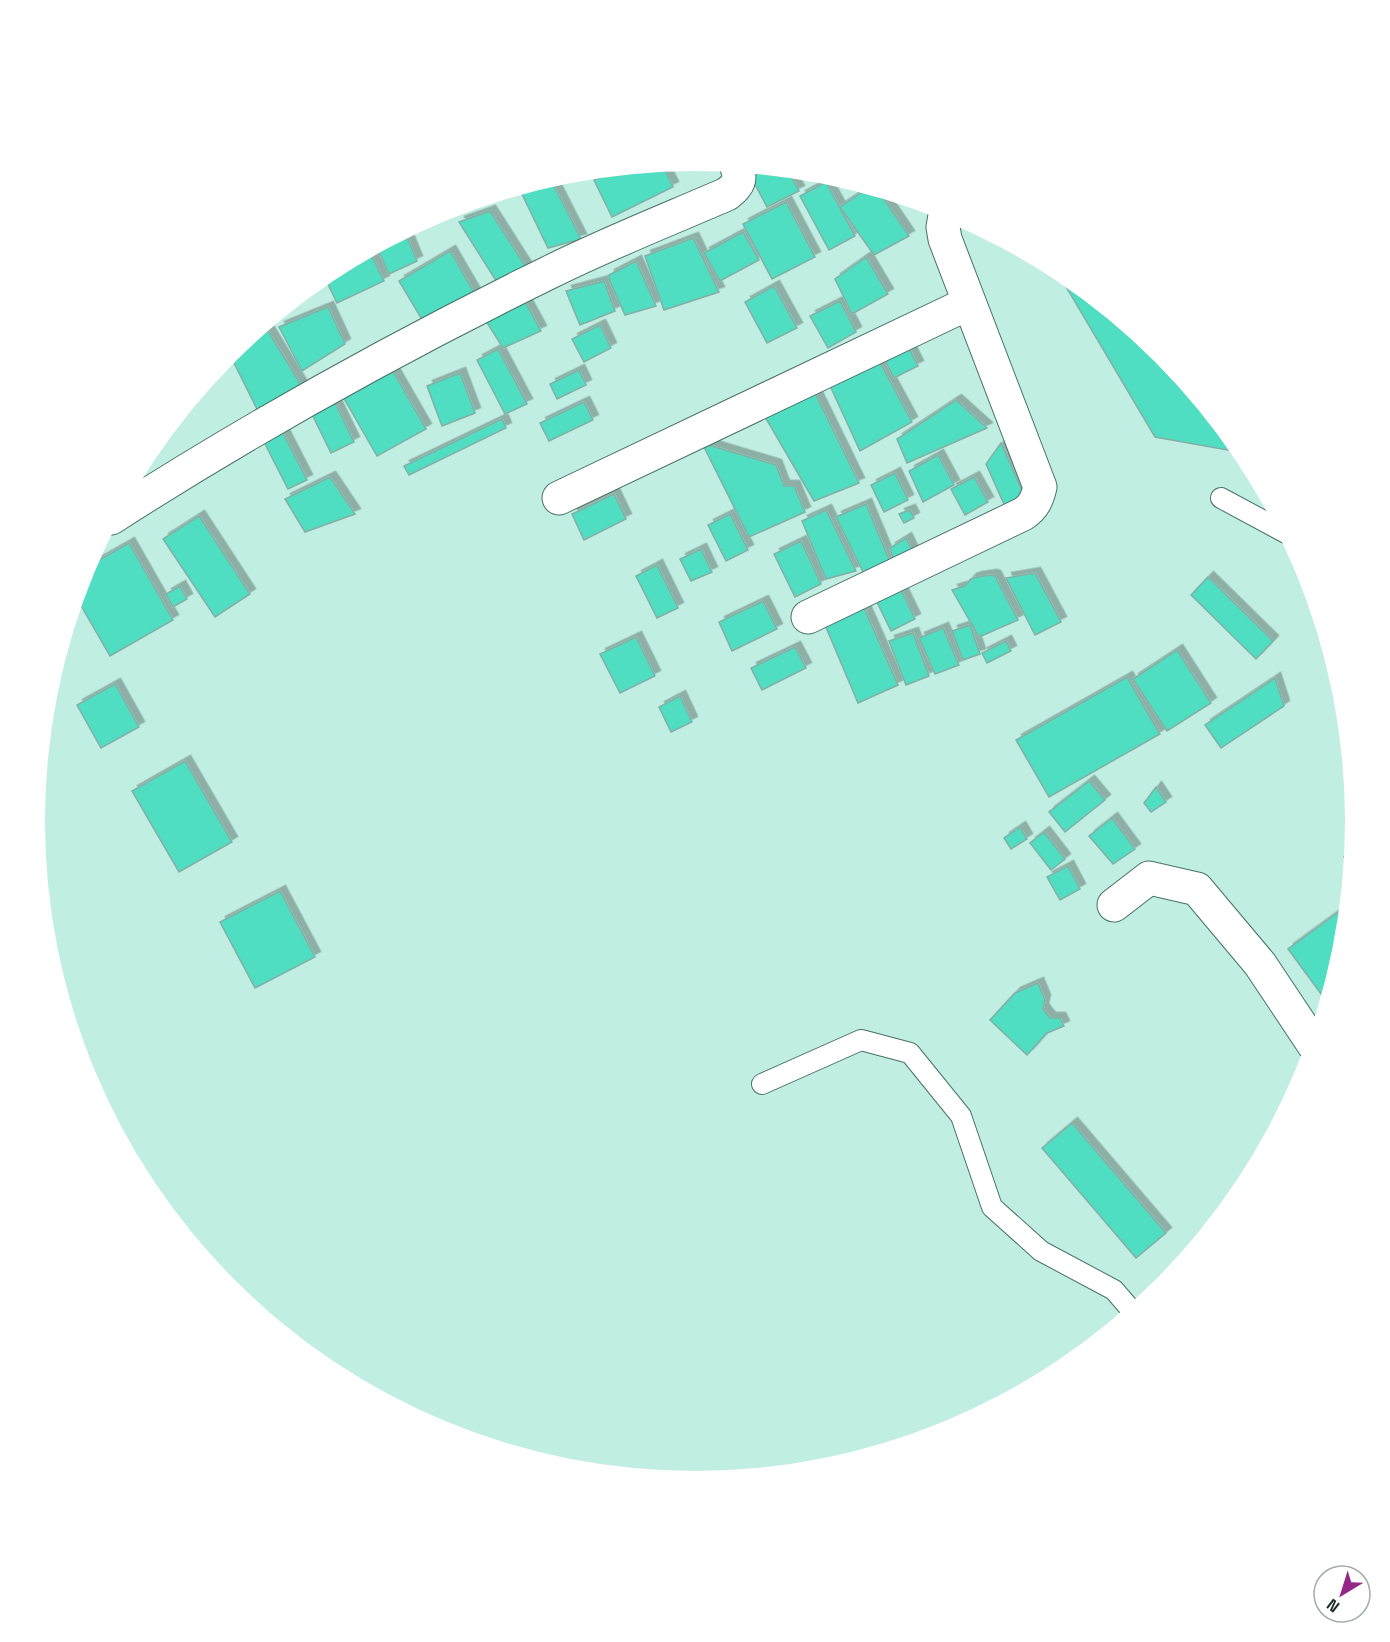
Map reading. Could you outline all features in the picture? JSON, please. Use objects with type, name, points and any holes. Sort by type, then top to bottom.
[{"type":"street","points":[[125,509],[174,478],[374,363],[549,272],[727,194],[739,181],[739,172]]},
{"type":"street","points":[[808,617],[1023,514],[1037,500],[1040,487],[945,239],[944,220]]},
{"type":"street","points":[[559,498],[969,303]]},
{"type":"street","points":[[1114,904],[1149,878],[1197,889],[1260,963],[1309,1037]]},
{"type":"lane","points":[[1221,498],[1274,526]]},
{"type":"lane","points":[[762,1084],[861,1040],[910,1053],[961,1116],[992,1207],[1041,1251],[1114,1290],[1128,1306]]},
{"type":"building","points":[[666,172],[673,187],[612,217],[594,180]]},
{"type":"building","points":[[756,174],[793,179],[799,191],[767,207],[751,177]]},
{"type":"building","points":[[823,183],[827,184],[855,236],[829,250],[800,196]]},
{"type":"building","points":[[554,186],[581,239],[548,248],[522,194]]},
{"type":"building","points":[[862,193],[884,199],[909,236],[874,255],[840,207]]},
{"type":"building","points":[[786,202],[815,257],[772,279],[743,224]]},
{"type":"building","points":[[490,211],[529,272],[500,287],[459,222]]},
{"type":"building","points":[[743,232],[759,260],[720,281],[704,253]]},
{"type":"building","points":[[408,238],[417,261],[389,274],[380,253]]},
{"type":"building","points":[[693,238],[719,292],[664,310],[645,256]]},
{"type":"building","points":[[450,251],[478,299],[427,328],[399,281]]},
{"type":"building","points":[[372,257],[384,281],[337,303],[328,285]]},
{"type":"building","points":[[866,257],[888,294],[852,314],[835,279]]},
{"type":"building","points":[[636,261],[656,306],[625,315],[609,275]]},
{"type":"building","points":[[604,281],[615,311],[580,325],[566,291]]},
{"type":"building","points":[[774,286],[797,328],[767,343],[745,302]]},
{"type":"building","points":[[1067,289],[1124,332],[1155,361],[1184,392],[1228,450],[1155,437]]},
{"type":"building","points":[[521,294],[541,331],[503,348],[481,313]]},
{"type":"building","points":[[840,301],[856,332],[828,348],[810,316]]},
{"type":"building","points":[[328,307],[345,344],[302,371],[279,327]]},
{"type":"building","points":[[600,325],[611,348],[584,362],[572,339]]},
{"type":"building","points":[[268,331],[304,390],[258,411],[234,362]]},
{"type":"building","points":[[903,336],[918,366],[894,378],[879,348]]},
{"type":"building","points":[[498,349],[527,404],[505,414],[477,360]]},
{"type":"building","points":[[877,357],[912,422],[860,451],[825,375]]},
{"type":"building","points":[[391,368],[426,429],[377,456],[342,395]]},
{"type":"building","points":[[579,370],[586,385],[557,399],[550,384]]},
{"type":"building","points":[[460,373],[475,413],[442,426],[427,386]]},
{"type":"building","points":[[815,393],[859,483],[814,501],[764,415]]},
{"type":"building","points":[[333,399],[354,442],[331,453],[310,410]]},
{"type":"building","points":[[956,400],[987,428],[907,463],[897,439]]},
{"type":"building","points":[[584,402],[593,420],[549,441],[540,423]]},
{"type":"building","points":[[502,419],[506,428],[409,475],[404,466]]},
{"type":"building","points":[[280,427],[307,480],[288,489],[261,436]]},
{"type":"building","points":[[702,443],[776,465],[784,486],[794,486],[805,512],[749,537]]},
{"type":"building","points":[[1001,443],[1028,504],[1008,513],[986,464]]},
{"type":"building","points":[[938,455],[954,485],[923,502],[909,471]]},
{"type":"building","points":[[895,473],[908,500],[884,512],[871,485]]},
{"type":"building","points":[[330,477],[355,514],[305,532],[285,499]]},
{"type":"building","points":[[974,477],[988,502],[965,515],[951,489]]},
{"type":"building","points":[[614,494],[626,519],[584,540],[572,514]]},
{"type":"building","points":[[866,504],[891,564],[865,576],[836,517]]},
{"type":"building","points":[[826,510],[856,571],[826,579],[802,521]]},
{"type":"building","points":[[910,510],[914,518],[904,523],[899,514]]},
{"type":"building","points":[[730,514],[748,550],[726,561],[708,525]]},
{"type":"building","points":[[199,516],[250,594],[215,617],[163,539]]},
{"type":"building","points":[[906,538],[917,561],[894,562],[890,548]]},
{"type":"building","points":[[801,541],[821,584],[795,597],[774,554]]},
{"type":"building","points":[[129,543],[173,620],[110,656],[81,606],[100,560]]},
{"type":"building","points":[[701,549],[712,572],[691,581],[680,559]]},
{"type":"building","points":[[657,565],[678,608],[657,618],[636,576]]},
{"type":"building","points":[[1035,573],[1061,622],[1035,635],[1006,578]]},
{"type":"building","points":[[995,576],[1018,620],[979,637],[952,590],[965,586],[971,579]]},
{"type":"building","points":[[1208,577],[1273,641],[1256,659],[1191,595]]},
{"type":"building","points":[[180,586],[187,599],[173,607],[166,594]]},
{"type":"building","points":[[899,586],[915,619],[891,631],[875,598]]},
{"type":"building","points":[[763,601],[777,629],[732,651],[719,622]]},
{"type":"building","points":[[861,601],[898,685],[858,703],[822,618]]},
{"type":"building","points":[[970,625],[980,654],[963,660],[952,631]]},
{"type":"building","points":[[943,628],[959,665],[935,674],[919,638]]},
{"type":"building","points":[[913,633],[929,676],[906,685],[889,641]]},
{"type":"building","points":[[636,637],[655,676],[620,693],[600,654]]},
{"type":"building","points":[[1006,641],[1011,651],[987,663],[982,653]]},
{"type":"building","points":[[795,647],[806,668],[762,690],[751,668]]},
{"type":"building","points":[[1177,650],[1211,703],[1167,731],[1133,679]]},
{"type":"building","points":[[1127,677],[1160,734],[1049,797],[1016,740]]},
{"type":"building","points":[[1275,678],[1284,706],[1221,748],[1205,725]]},
{"type":"building","points":[[115,684],[139,727],[101,748],[77,705]]},
{"type":"building","points":[[680,696],[692,722],[671,732],[659,707]]},
{"type":"building","points":[[185,761],[232,842],[179,872],[132,791]]},
{"type":"building","points":[[1089,781],[1105,800],[1065,832],[1049,812]]},
{"type":"building","points":[[1156,787],[1166,802],[1151,812],[1144,803]]},
{"type":"building","points":[[1112,818],[1135,849],[1113,864],[1089,836]]},
{"type":"building","points":[[1020,827],[1027,839],[1011,849],[1004,838]]},
{"type":"building","points":[[1044,832],[1065,859],[1051,870],[1030,843]]},
{"type":"building","points":[[1068,866],[1080,889],[1060,900],[1047,877]]},
{"type":"building","points":[[280,891],[315,957],[255,988],[220,922]]},
{"type":"building","points":[[1338,913],[1333,948],[1321,994],[1288,949]]},
{"type":"building","points":[[1038,983],[1045,1000],[1043,1009],[1050,1018],[1060,1018],[1064,1026],[1047,1033],[1027,1055],[990,1020],[1015,993]]},
{"type":"building","points":[[1072,1123],[1166,1233],[1136,1258],[1042,1148]]}]
